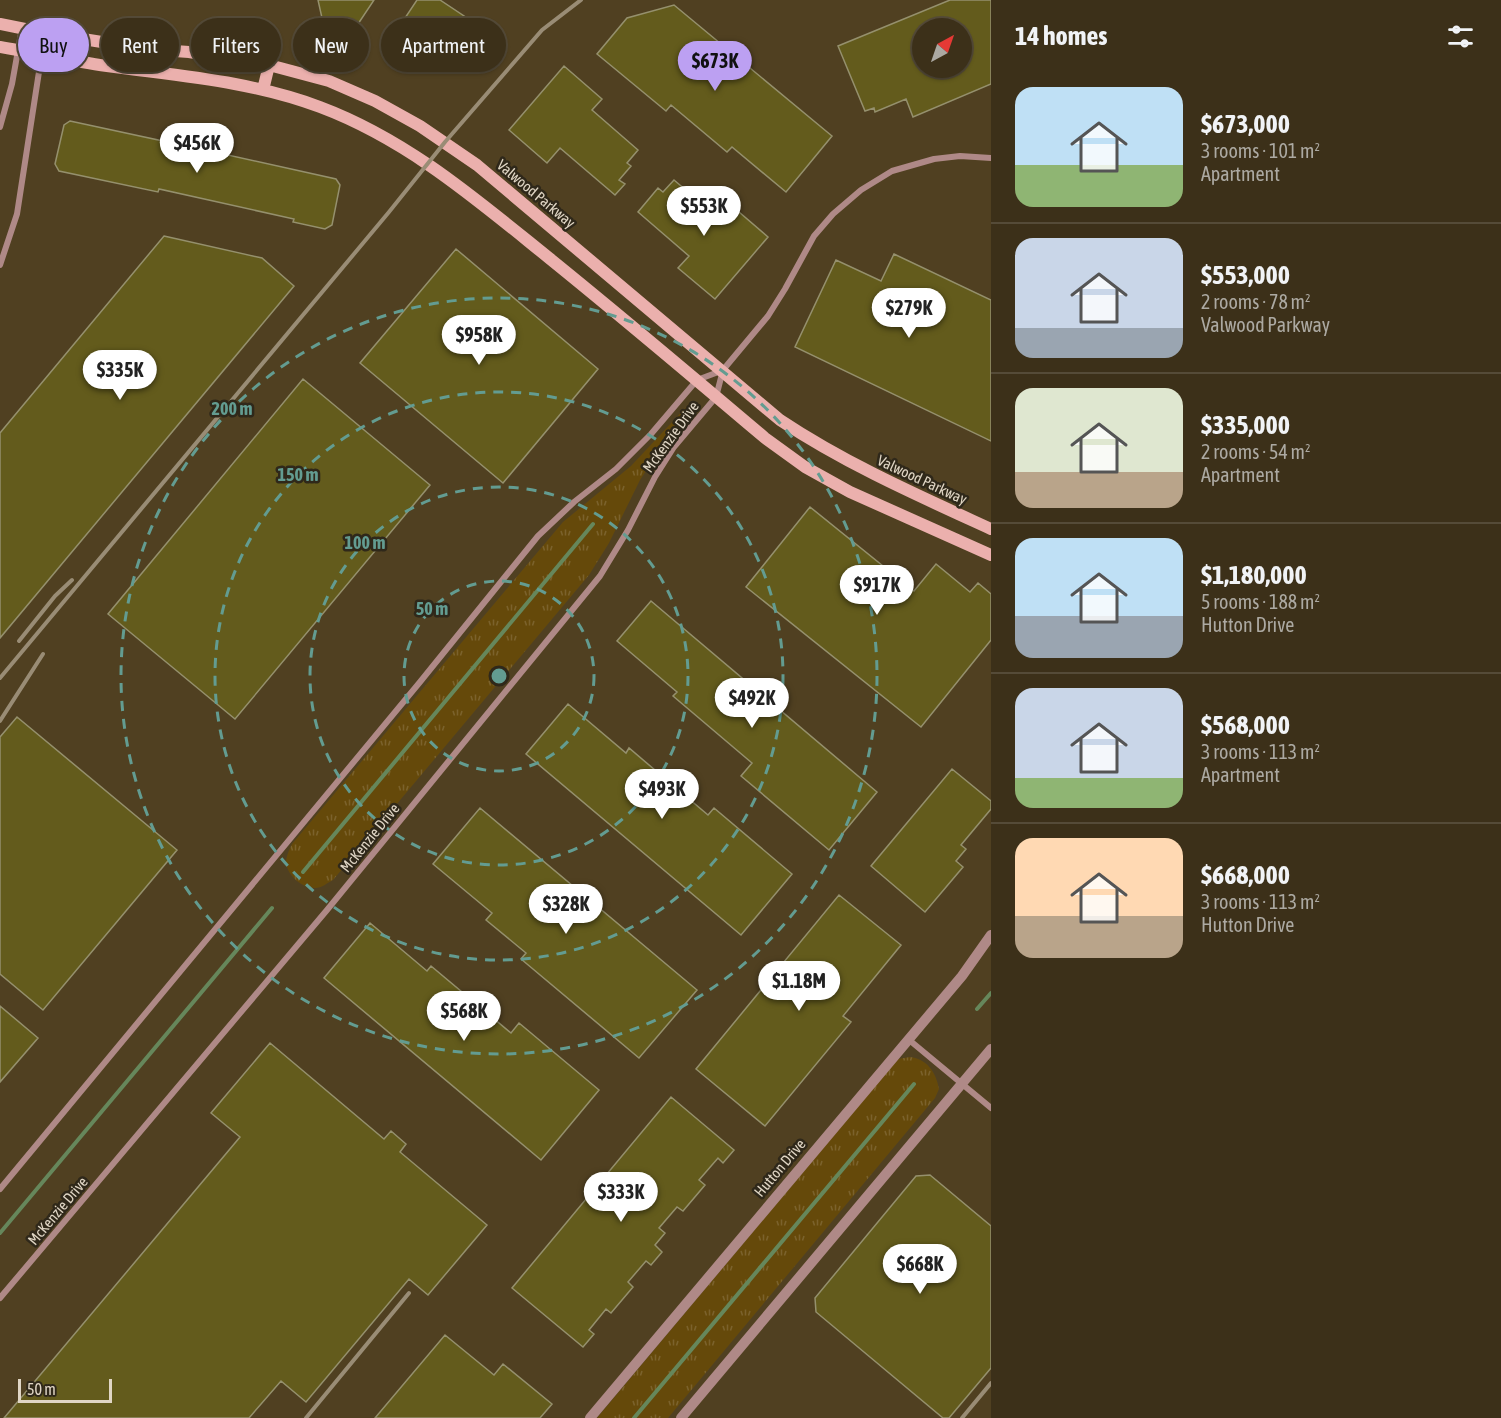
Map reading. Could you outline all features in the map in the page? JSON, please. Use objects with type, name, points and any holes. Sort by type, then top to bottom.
[{"type":"main road","name":"Valwood Parkway","points":[[0,24],[18,27]]},
{"type":"main road","name":"Valwood Parkway","points":[[89,40],[146,49],[191,52]]},
{"type":"main road","points":[[0,47],[18,50]]},
{"type":"main road","points":[[89,63],[185,75],[263,90],[318,106],[362,124],[419,157],[460,186],[765,438],[805,467],[850,492],[991,555]]},
{"type":"main road","name":"Valwood Parkway","points":[[281,68],[333,83],[375,101],[437,137],[486,172],[780,420],[819,446],[991,529]]},
{"type":"main road","points":[[263,90],[267,72]]},
{"type":"street","points":[[0,127],[12,84],[18,50]]},
{"type":"street","points":[[0,265],[17,214],[39,72]]},
{"type":"street","name":"McKenzie Drive","points":[[0,1298],[327,910],[600,576],[674,447],[716,397],[723,370],[776,305],[814,236],[833,214],[884,174],[922,162],[960,156],[991,158]]},
{"type":"street","name":"McKenzie Drive","points":[[0,1188],[420,682],[538,536],[574,502],[616,469],[651,434],[697,380],[723,370]]},
{"type":"street","name":"Hutton Drive","points":[[590,1418],[962,976],[991,935]]},
{"type":"street","points":[[908,1040],[991,1108]]},
{"type":"street","points":[[681,1418],[991,1049]]},
{"type":"green space","points":[[690,403],[694,405],[665,442],[640,480],[609,543],[589,575],[333,880],[315,888],[305,886],[296,880],[286,863],[292,844],[563,522],[631,466]]},
{"type":"green space","points":[[910,1057],[921,1060],[930,1067],[939,1089],[935,1098],[668,1418],[597,1418],[898,1059]]},
{"type":"building","points":[[318,0],[374,0],[362,18],[322,18]]},
{"type":"building","points":[[417,0],[440,0],[467,18],[405,18]]},
{"type":"building","points":[[950,0],[991,0],[991,84],[913,117],[906,99],[875,112],[874,108],[865,111],[838,46]]},
{"type":"building","points":[[674,5],[832,136],[786,192],[732,147],[727,152],[671,105],[666,111],[597,54],[627,18]]},
{"type":"building","points":[[564,66],[602,99],[592,110],[638,150],[627,163],[631,166],[619,180],[625,184],[615,195],[560,148],[547,163],[509,130]]},
{"type":"building","points":[[70,121],[186,146],[188,150],[216,156],[219,153],[336,179],[340,185],[332,225],[325,229],[293,222],[294,219],[159,189],[158,192],[59,171],[55,164],[64,125]]},
{"type":"building","points":[[674,180],[720,219],[732,206],[768,237],[715,299],[678,268],[689,256],[638,212],[658,188],[663,192]]},
{"type":"building","points":[[164,236],[262,258],[294,286],[0,638],[0,433]]},
{"type":"building","points":[[456,249],[598,369],[503,483],[360,363]]},
{"type":"building","points":[[894,254],[991,300],[991,441],[795,347],[836,260],[881,281]]},
{"type":"building","points":[[303,379],[430,485],[235,719],[108,614]]},
{"type":"building","points":[[810,507],[914,591],[936,564],[970,592],[978,583],[991,594],[991,640],[921,727],[746,587]]},
{"type":"building","points":[[651,601],[877,792],[829,850],[741,776],[752,763],[673,696],[677,692],[617,641]]},
{"type":"building","points":[[568,704],[626,753],[629,748],[708,815],[714,808],[792,874],[741,935],[526,754]]},
{"type":"building","points":[[17,717],[177,850],[43,1010],[0,974],[0,737]]},
{"type":"building","points":[[952,769],[991,801],[991,809],[961,845],[966,849],[956,861],[963,867],[925,912],[871,866]]},
{"type":"building","points":[[480,808],[697,990],[639,1058],[521,959],[526,953],[486,920],[492,913],[433,864]]},
{"type":"building","points":[[839,895],[901,945],[843,1016],[851,1022],[765,1126],[696,1069]]},
{"type":"building","points":[[370,923],[427,971],[431,966],[511,1033],[519,1023],[599,1090],[541,1160],[324,978]]},
{"type":"building","points":[[0,1006],[38,1038],[0,1082]]},
{"type":"building","points":[[270,1043],[384,1139],[391,1131],[406,1144],[400,1152],[487,1225],[428,1295],[409,1279],[306,1402],[281,1381],[249,1418],[4,1418],[240,1137],[211,1113]]},
{"type":"building","points":[[671,1097],[734,1150],[723,1163],[718,1158],[699,1180],[705,1185],[683,1211],[677,1207],[659,1228],[665,1233],[655,1245],[662,1252],[651,1265],[646,1261],[628,1282],[633,1287],[611,1313],[606,1309],[589,1330],[594,1334],[583,1347],[512,1288]]},
{"type":"building","points":[[930,1175],[991,1226],[991,1368],[949,1418],[943,1418],[816,1312],[815,1298],[916,1176]]},
{"type":"building","points":[[445,1335],[494,1375],[503,1364],[552,1404],[540,1418],[375,1418]]},
{"type":"waterway","points":[[303,872],[593,524]]},
{"type":"waterway","points":[[0,1233],[272,908]]},
{"type":"waterway","points":[[977,1009],[991,993]]},
{"type":"waterway","points":[[634,1418],[914,1084]]},
{"type":"railway","points":[[0,678],[445,142],[542,30],[581,0]]},
{"type":"railway","points":[[19,641],[55,596],[72,580]]},
{"type":"railway","points":[[0,721],[43,654]]},
{"type":"railway","points":[[306,1418],[409,1293]]},
{"type":"railway","points":[[962,1418],[991,1383]]}]
